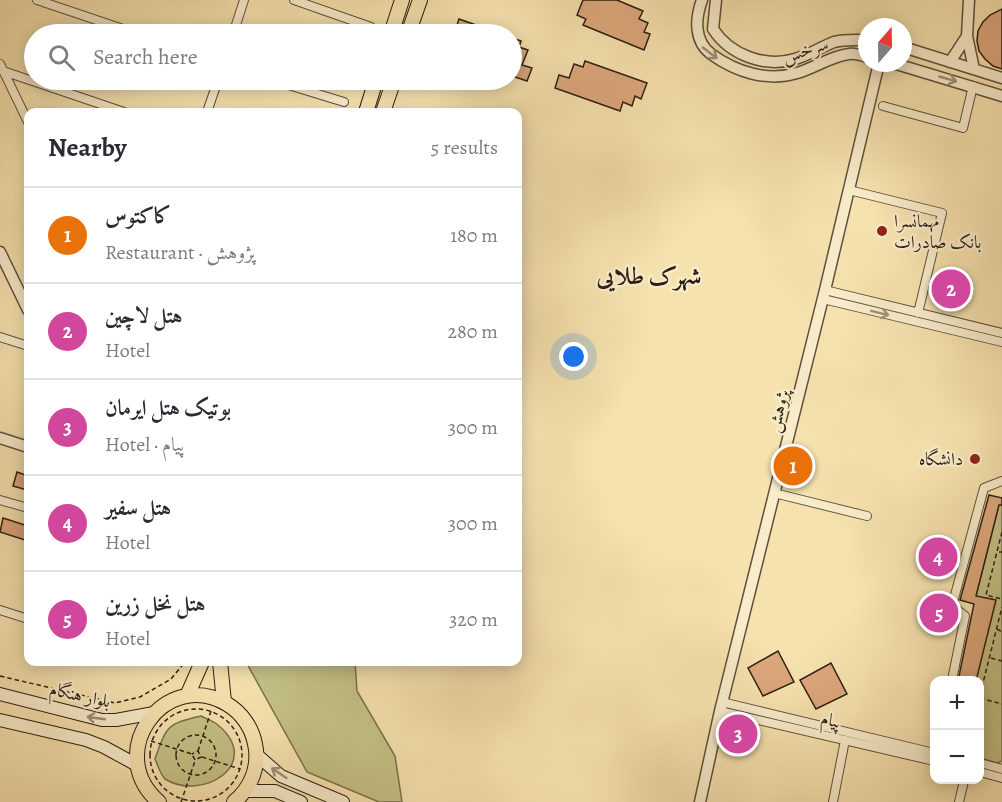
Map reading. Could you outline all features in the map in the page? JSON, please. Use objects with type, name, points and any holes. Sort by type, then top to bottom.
[{"type":"main road","points":[[394,24],[402,0]]},
{"type":"main road","points":[[412,24],[420,0]]},
{"type":"main road","points":[[367,108],[373,90]]},
{"type":"main road","points":[[384,108],[391,90]]},
{"type":"main road","points":[[187,696],[200,666]]},
{"type":"main road","points":[[216,704],[220,666]]},
{"type":"main road","name":"بلوار هنگام","points":[[0,694],[102,720],[116,720],[154,713]]},
{"type":"main road","points":[[155,801],[143,783],[137,765],[137,746],[146,739],[148,720],[154,713],[169,702],[187,696],[196,696],[239,713],[250,728],[256,755],[254,774],[245,791],[234,802]]},
{"type":"main road","points":[[0,720],[86,740],[137,765]]},
{"type":"main road","points":[[256,755],[281,776],[343,802]]},
{"type":"main road","points":[[245,791],[275,791],[301,802]]},
{"type":"street","points":[[38,0],[109,24]]},
{"type":"street","points":[[236,24],[244,0]]},
{"type":"street","points":[[294,0],[362,24]]},
{"type":"street","name":"سرخس","points":[[702,0],[697,29],[702,47],[722,62],[745,72],[771,77],[797,73],[850,53],[858,55]]},
{"type":"street","name":"سرخس","points":[[716,0],[713,11],[713,29],[721,41],[735,51],[754,59],[773,62],[794,60],[835,42],[858,40]]},
{"type":"street","points":[[969,0],[966,36],[974,69]]},
{"type":"street","points":[[950,62],[966,36]]},
{"type":"street","points":[[912,50],[1002,78]]},
{"type":"street","points":[[2,68],[24,76]]},
{"type":"street","points":[[2,68],[24,114]]},
{"type":"street","points":[[912,68],[1002,96]]},
{"type":"street","name":"پژوهش","points":[[700,802],[721,706],[824,295],[877,72]]},
{"type":"street","points":[[883,106],[963,128],[973,86]]},
{"type":"street","points":[[63,90],[113,108]]},
{"type":"street","points":[[208,108],[215,90]]},
{"type":"street","points":[[305,90],[344,102]]},
{"type":"street","points":[[849,190],[942,213],[918,312]]},
{"type":"street","points":[[0,252],[24,302]]},
{"type":"street","points":[[824,295],[918,312],[1002,333]]},
{"type":"street","points":[[824,295],[1002,342]]},
{"type":"street","points":[[0,337],[24,345]]},
{"type":"street","points":[[0,438],[24,446]]},
{"type":"street","points":[[953,676],[965,616],[952,606],[984,489],[1002,481]]},
{"type":"street","points":[[774,493],[867,516]]},
{"type":"street","points":[[0,500],[24,507]]},
{"type":"street","points":[[0,610],[24,618]]},
{"type":"street","name":"پیام","points":[[721,706],[845,740],[930,760]]},
{"type":"street","name":"پیام","points":[[721,706],[930,752]]},
{"type":"street","points":[[833,802],[845,740]]},
{"type":"street","points":[[984,765],[1002,769]]},
{"type":"street","points":[[984,773],[1002,778]]},
{"type":"street","points":[[959,802],[963,784]]},
{"type":"path","points":[[1001,598],[986,595],[1002,532]]},
{"type":"path","points":[[984,681],[1002,607]]},
{"type":"path","points":[[997,629],[1002,632]]},
{"type":"path","points":[[990,657],[1002,661]]},
{"type":"path","points":[[0,676],[115,703],[140,697],[171,679],[181,666]]},
{"type":"path","points":[[984,698],[1002,704]]},
{"type":"path","points":[[201,757],[198,751],[216,704]]},
{"type":"path","points":[[146,739],[165,721],[179,713],[216,704]]},
{"type":"path","points":[[146,739],[157,780],[168,792],[182,801],[214,798],[233,784],[241,770],[243,754],[239,738],[216,704]]},
{"type":"path","points":[[203,736],[215,746],[216,762],[206,774],[190,775],[178,765],[177,749],[187,737],[203,736]]},
{"type":"path","points":[[146,739],[192,754],[198,751]]},
{"type":"path","points":[[182,801],[195,760],[192,754]]},
{"type":"path","points":[[195,760],[201,757],[241,770]]},
{"type":"shaded area","points":[[999,505],[1002,505],[1002,761],[997,763],[984,759],[984,676],[977,676],[995,600],[976,596]]},
{"type":"shaded area","points":[[248,666],[355,666],[357,691],[395,756],[402,802],[379,802],[307,772]]},
{"type":"shaded area","points":[[201,716],[218,725],[230,739],[234,753],[231,765],[223,775],[195,786],[180,785],[165,779],[155,759],[162,739],[175,724]]},
{"type":"building","points":[[583,0],[617,0],[643,11],[639,19],[648,23],[644,32],[650,34],[644,50],[583,25],[586,19],[577,15]]},
{"type":"building","points":[[1002,9],[1002,69],[993,66],[985,59],[979,51],[977,41],[978,31],[983,22],[990,15]]},
{"type":"building","points":[[459,19],[473,24],[457,24]]},
{"type":"building","points":[[522,48],[528,50],[522,65]]},
{"type":"building","points":[[585,61],[647,83],[641,99],[635,96],[632,106],[623,102],[620,111],[555,88],[559,75],[569,78],[574,64],[583,67]]},
{"type":"building","points":[[522,65],[532,68],[527,81],[522,79]]},
{"type":"building","points":[[17,472],[24,475],[24,489],[13,486]]},
{"type":"building","points":[[989,495],[1002,498],[976,596],[996,600],[977,676],[959,676],[974,604],[960,600]]},
{"type":"building","points":[[3,518],[24,525],[24,540],[0,532]]},
{"type":"building","points":[[778,651],[794,682],[763,696],[748,668]]},
{"type":"building","points":[[831,663],[847,694],[816,709],[800,680]]},
{"type":"place","name":"مهمانسرا بانک صادرات","points":[[882,231]]},
{"type":"place","name":"هتل لاچین","points":[[951,289]]},
{"type":"place","name":"دانشگاه","points":[[975,459]]},
{"type":"place","name":"کاکتوس","points":[[793,466]]},
{"type":"place","name":"هتل سفیر","points":[[938,557]]},
{"type":"place","name":"هتل نخل زرین","points":[[939,613]]},
{"type":"place","name":"بوتیک هتل ایرمان","points":[[738,734]]},
{"type":"district","name":"شهرک طلایی","points":[[649,276]]}]
